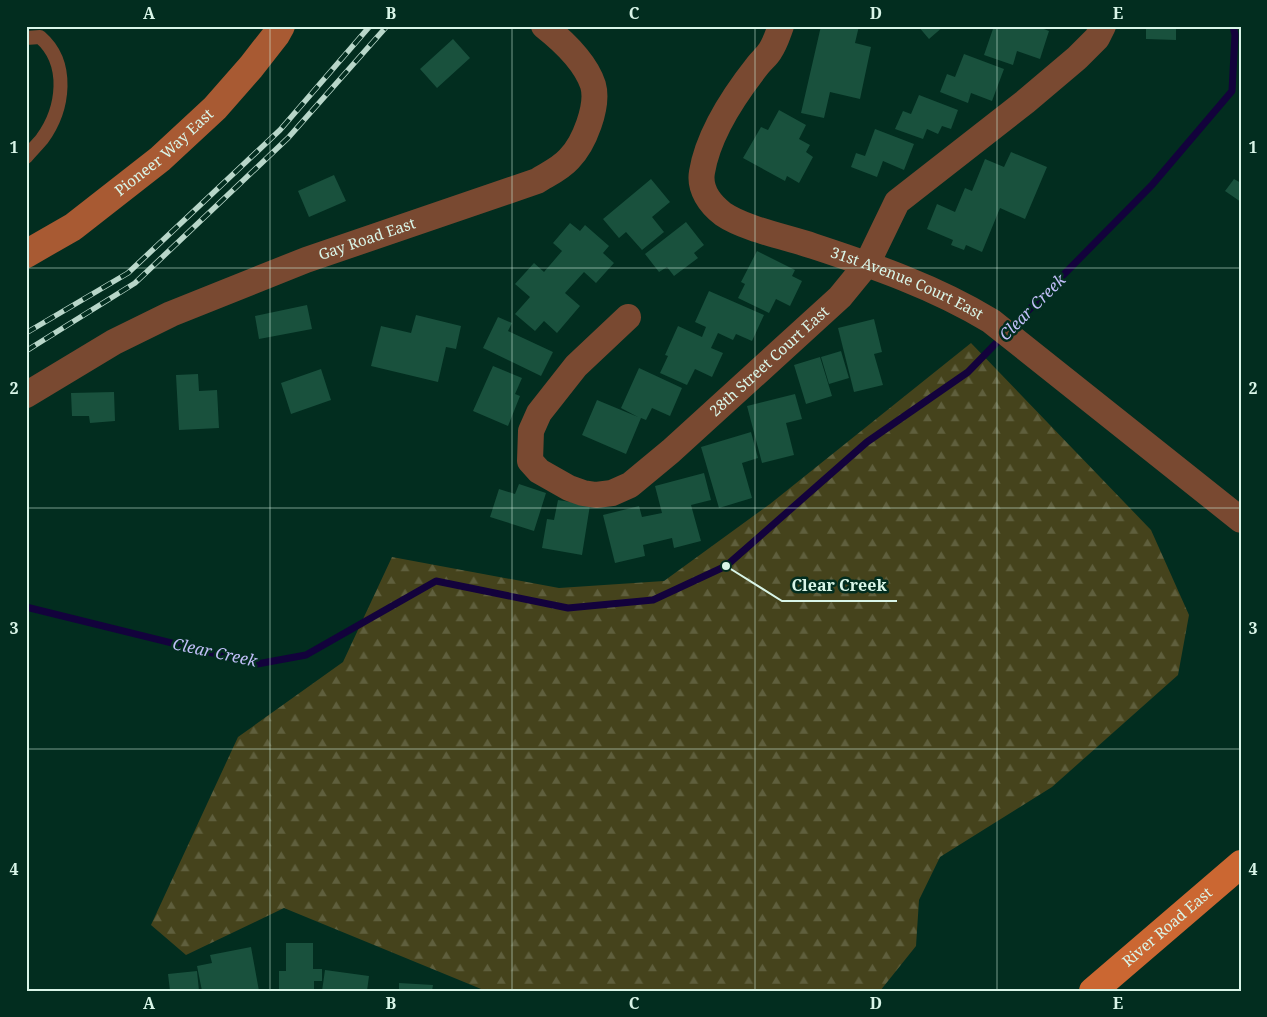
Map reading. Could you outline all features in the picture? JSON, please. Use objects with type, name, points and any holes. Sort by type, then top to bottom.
[{"type":"main road","name":"Pioneer Way East","points":[[26,254],[73,227],[160,159],[215,108],[252,67],[281,26]]},
{"type":"main road","name":"River Road East","points":[[1093,991],[1241,864]]},
{"type":"street","name":"Gay Road East","points":[[26,395],[114,342],[170,314],[306,260],[537,180],[558,169],[570,158],[579,145],[593,110],[594,95],[589,76],[581,63],[555,34],[544,26]]},
{"type":"street","name":"31st Avenue Court East","points":[[781,26],[771,50],[749,78],[721,121],[706,154],[702,173],[703,191],[722,213],[733,220],[866,264],[937,291],[991,321],[1241,520]]},
{"type":"street","name":"28th Street Court East","points":[[628,317],[576,366],[539,413],[531,431],[530,461],[539,471],[569,488],[583,493],[596,495],[612,493],[630,485],[671,451],[840,297],[866,264],[897,202],[1025,102],[1077,58],[1097,38],[1103,26]]},
{"type":"lane","points":[[26,38],[40,37],[49,45],[57,60],[61,79],[59,100],[51,123],[42,139],[26,157]]},
{"type":"green space","points":[[971,343],[1151,530],[1189,615],[1178,675],[1052,787],[940,857],[919,900],[916,946],[880,991],[486,991],[284,908],[186,955],[151,925],[238,737],[343,662],[392,557],[559,588],[664,581],[770,504]]},
{"type":"building","points":[[821,26],[859,26],[855,43],[871,47],[860,99],[830,92],[824,118],[801,113]]},
{"type":"building","points":[[918,26],[944,26],[929,39]]},
{"type":"building","points":[[994,26],[1036,26],[1049,31],[1040,59],[1017,51],[1013,65],[984,55]]},
{"type":"building","points":[[1146,26],[1176,26],[1176,40],[1146,39]]},
{"type":"building","points":[[453,39],[470,58],[437,88],[420,69]]},
{"type":"building","points":[[964,54],[1004,69],[992,101],[971,93],[968,103],[940,92],[947,74],[955,77]]},
{"type":"building","points":[[919,95],[958,110],[951,129],[942,126],[938,134],[927,129],[923,139],[895,129],[903,111],[911,114]]},
{"type":"building","points":[[779,110],[806,125],[799,139],[810,145],[806,152],[813,157],[799,183],[787,176],[785,181],[743,158],[761,127],[768,130]]},
{"type":"building","points":[[875,129],[914,144],[904,170],[883,161],[877,177],[851,167],[856,153],[865,156]]},
{"type":"building","points":[[1011,152],[1047,167],[1025,219],[1000,208],[982,252],[966,245],[964,250],[951,245],[953,240],[927,229],[937,204],[955,212],[965,188],[972,191],[985,159],[1004,167]]},
{"type":"building","points":[[334,175],[346,201],[309,217],[298,191]]},
{"type":"building","points":[[651,179],[670,202],[652,217],[664,232],[642,250],[626,232],[619,238],[603,219]]},
{"type":"building","points":[[1234,179],[1241,183],[1241,202],[1225,191]]},
{"type":"building","points":[[686,222],[704,245],[694,253],[698,258],[674,276],[667,267],[659,272],[645,254]]},
{"type":"building","points":[[570,223],[580,231],[585,225],[609,246],[603,253],[614,263],[596,283],[584,272],[565,293],[580,306],[557,333],[544,321],[535,331],[515,314],[530,297],[515,284],[534,263],[544,272],[562,251],[553,243]]},
{"type":"building","points":[[757,251],[795,270],[792,276],[802,281],[790,306],[776,299],[769,313],[738,298],[745,284],[741,282]]},
{"type":"building","points":[[709,291],[764,315],[752,341],[736,334],[733,340],[718,333],[711,348],[723,353],[712,377],[695,369],[687,385],[660,373],[668,356],[665,355],[678,326],[702,337],[706,327],[695,322]]},
{"type":"building","points":[[307,305],[312,329],[259,339],[255,316]]},
{"type":"building","points":[[416,315],[461,326],[456,349],[446,347],[438,382],[371,366],[381,326],[411,333]]},
{"type":"building","points":[[498,317],[512,323],[508,331],[553,352],[541,376],[483,348]]},
{"type":"building","points":[[874,319],[882,352],[874,354],[883,385],[854,392],[838,328]]},
{"type":"building","points":[[841,351],[849,378],[829,384],[821,357]]},
{"type":"building","points":[[820,357],[832,396],[806,404],[794,365]]},
{"type":"building","points":[[493,366],[522,378],[515,394],[520,396],[508,426],[473,411]]},
{"type":"building","points":[[639,368],[682,388],[670,416],[652,408],[646,420],[641,418],[626,454],[582,435],[597,400],[638,417],[621,408]]},
{"type":"building","points":[[321,369],[331,400],[291,414],[281,383]]},
{"type":"building","points":[[198,374],[199,391],[217,390],[219,428],[179,430],[176,375]]},
{"type":"building","points":[[114,392],[115,421],[90,423],[89,416],[72,416],[71,393]]},
{"type":"building","points":[[795,394],[802,419],[786,423],[794,455],[762,463],[747,406]]},
{"type":"building","points":[[751,432],[758,458],[742,463],[752,498],[719,508],[701,447]]},
{"type":"building","points":[[704,473],[711,500],[691,505],[701,541],[674,548],[672,538],[643,545],[645,556],[615,563],[603,515],[639,506],[642,517],[662,513],[655,486]]},
{"type":"building","points":[[519,484],[546,493],[534,531],[490,517],[499,489],[515,494]]},
{"type":"building","points":[[558,500],[590,505],[582,555],[542,548],[547,519],[554,520]]},
{"type":"building","points":[[286,943],[313,943],[313,969],[322,969],[322,981],[314,981],[314,991],[279,991],[279,971],[286,971]]},
{"type":"building","points":[[251,947],[259,991],[202,991],[197,966],[212,963],[210,955]]},
{"type":"building","points":[[325,970],[369,976],[367,991],[322,991]]},
{"type":"building","points":[[197,971],[199,991],[170,991],[168,974]]},
{"type":"building","points":[[399,983],[433,985],[432,991],[399,991]]},
{"type":"waterway","name":"Clear Creek","points":[[1010,329],[1152,185],[1232,91],[1235,35],[1233,26]]},
{"type":"waterway","name":"Clear Creek","points":[[26,607],[257,664],[306,655],[436,581],[568,608],[653,600],[726,566],[867,442],[968,372],[1002,337]]},
{"type":"railway","points":[[26,333],[128,273],[280,130],[370,26]]},
{"type":"railway","points":[[26,351],[135,283],[288,138],[387,26]]},
{"type":"place","name":"Clear Creek","points":[[726,566]]}]
